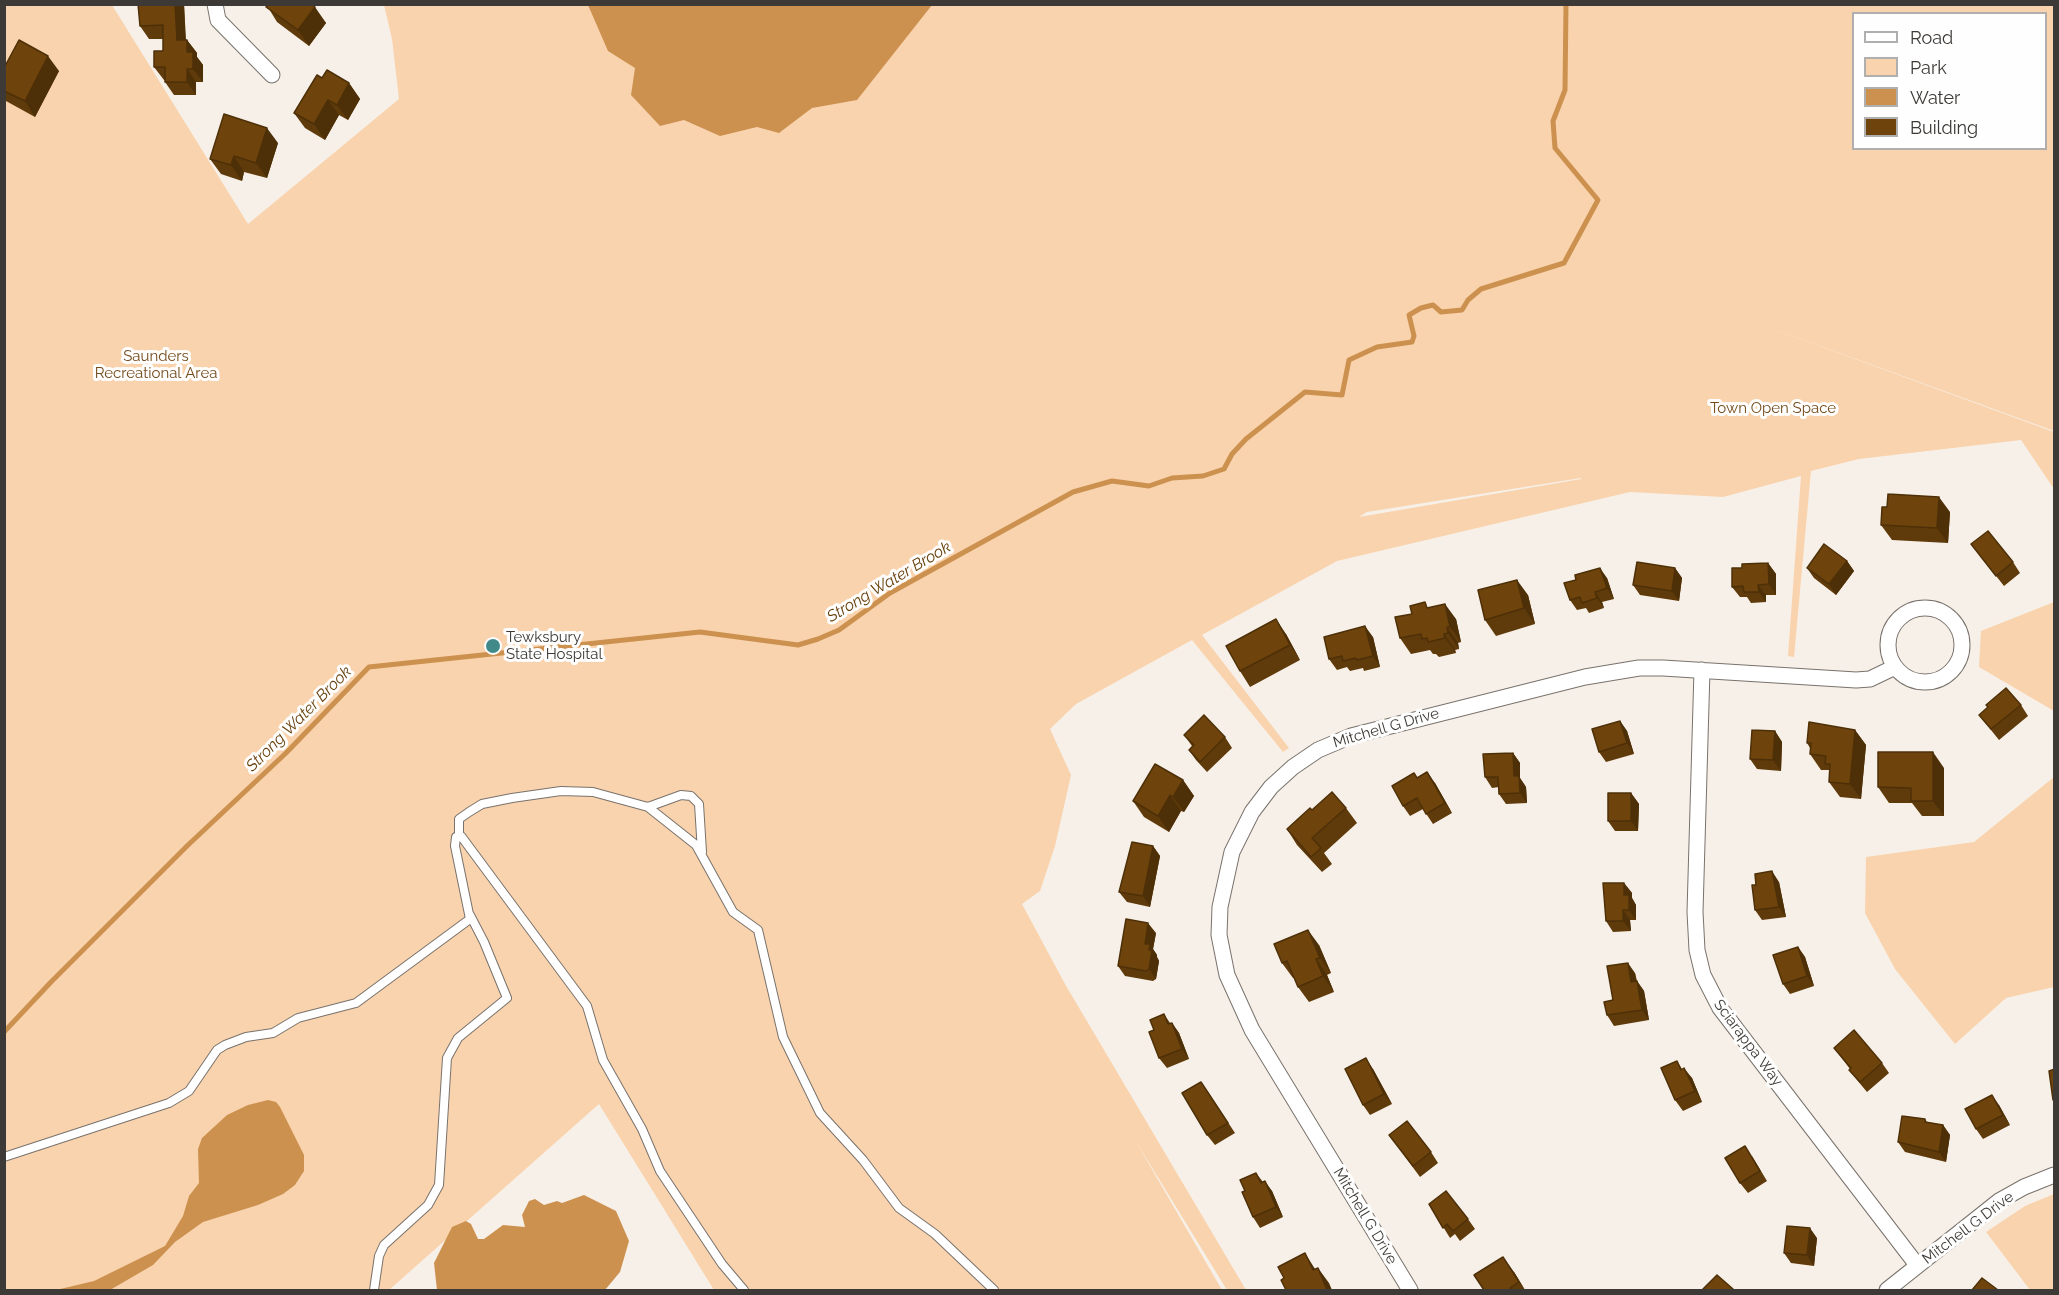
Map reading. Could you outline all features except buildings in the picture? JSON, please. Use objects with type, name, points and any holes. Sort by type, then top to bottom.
[{"type":"street","points":[[214,4],[218,20],[272,75]]},
{"type":"street","points":[[1915,608],[1933,608],[1950,616],[1956,624],[1962,648],[1956,665],[1950,673],[1937,680],[1919,682],[1904,676],[1895,667],[1887,647],[1889,634],[1893,625],[1906,612],[1915,608]]},
{"type":"street","name":"Mitchell G Drive","points":[[1410,1290],[1252,1030],[1233,993],[1223,962],[1219,921],[1224,879],[1236,842],[1252,812],[1271,787],[1293,767],[1318,750],[1352,736],[1595,675],[1639,668],[1856,680],[1874,678],[1895,667]]},
{"type":"street","name":"Sciarappa Way","points":[[1702,670],[1695,912],[1697,950],[1705,981],[1720,1008],[1917,1265]]},
{"type":"street","name":"Mitchell G Drive","points":[[1887,1290],[1999,1201],[2024,1187],[2055,1175]]},
{"type":"lane","points":[[744,1290],[722,1264],[660,1171],[639,1122],[603,1060],[587,1006],[459,836],[459,819],[482,804],[561,791],[593,792],[648,807],[696,845],[733,912],[758,930],[783,1037],[820,1113],[863,1160],[899,1208],[935,1234],[994,1290]]},
{"type":"lane","points":[[648,807],[681,795],[696,799],[699,809],[702,854]]},
{"type":"lane","points":[[374,1290],[384,1245],[428,1205],[439,1185],[447,1058],[458,1038],[507,998],[470,915],[455,846],[456,837],[459,836]]},
{"type":"lane","points":[[4,1157],[149,1112],[169,1103],[189,1091],[217,1050],[225,1045],[246,1037],[273,1033],[298,1017],[356,1003],[416,957],[466,924],[470,915]]},
{"type":"green space","name":"Tewksbury State Hospital","points":[[5,5],[112,5],[248,224],[399,99],[392,39],[384,5],[2054,5],[2054,431],[1746,319],[2054,432],[2054,489],[2021,440],[1859,459],[1811,471],[1794,657],[1788,656],[1801,476],[1723,497],[1630,492],[1337,561],[1202,635],[1289,748],[1283,752],[1192,640],[1076,704],[1050,729],[1071,775],[1055,846],[1040,891],[1022,904],[1065,984],[1246,1290],[1227,1290],[1135,1140],[1222,1290],[714,1290],[599,1104],[389,1290],[5,1290]],"holes":[[[1581,479],[1359,517],[1367,512]]]},
{"type":"green space","points":[[2054,602],[2054,711],[1979,667],[1981,631]]},
{"type":"green space","points":[[2054,777],[2054,987],[2006,998],[1955,1044],[1895,969],[1865,913],[1866,857],[1974,842]]},
{"type":"green space","points":[[2054,1194],[2054,1290],[2030,1290],[1986,1232],[2025,1206]]},
{"type":"water","points":[[588,5],[932,5],[857,100],[812,108],[779,133],[757,127],[720,136],[684,120],[660,126],[631,95],[635,68],[608,51]]},
{"type":"water","points":[[268,1100],[276,1102],[280,1107],[304,1155],[304,1171],[295,1185],[283,1194],[258,1205],[203,1222],[175,1242],[153,1265],[110,1290],[56,1290],[94,1281],[165,1246],[183,1216],[189,1196],[199,1183],[198,1149],[202,1138],[227,1115],[248,1105]]},
{"type":"water","points":[[584,1195],[616,1211],[629,1241],[620,1272],[605,1290],[437,1290],[434,1263],[452,1227],[466,1221],[471,1224],[478,1239],[484,1239],[503,1225],[525,1227],[522,1215],[529,1201],[535,1199],[544,1205],[557,1201],[562,1203]]},
{"type":"waterway","name":"Strong Water Brook","points":[[4,1032],[51,982],[187,846],[286,753],[369,667],[700,632],[798,645],[818,639],[839,630],[890,593],[1073,492],[1112,481],[1149,486],[1172,478],[1203,476],[1224,469],[1232,454],[1246,439],[1305,392],[1342,395],[1349,360],[1377,347],[1412,342],[1414,336],[1409,315],[1421,308],[1433,305],[1441,312],[1462,310],[1468,300],[1481,289],[1564,263],[1598,200],[1555,148],[1553,121],[1565,90],[1566,4]]},
{"type":"place","name":"Tewksbury State Hospital","points":[[493,646]]},
{"type":"park label","name":"Saunders Recreational Area","points":[[156,364]]},
{"type":"park label","name":"Town Open Space","points":[[1773,408]]}]
